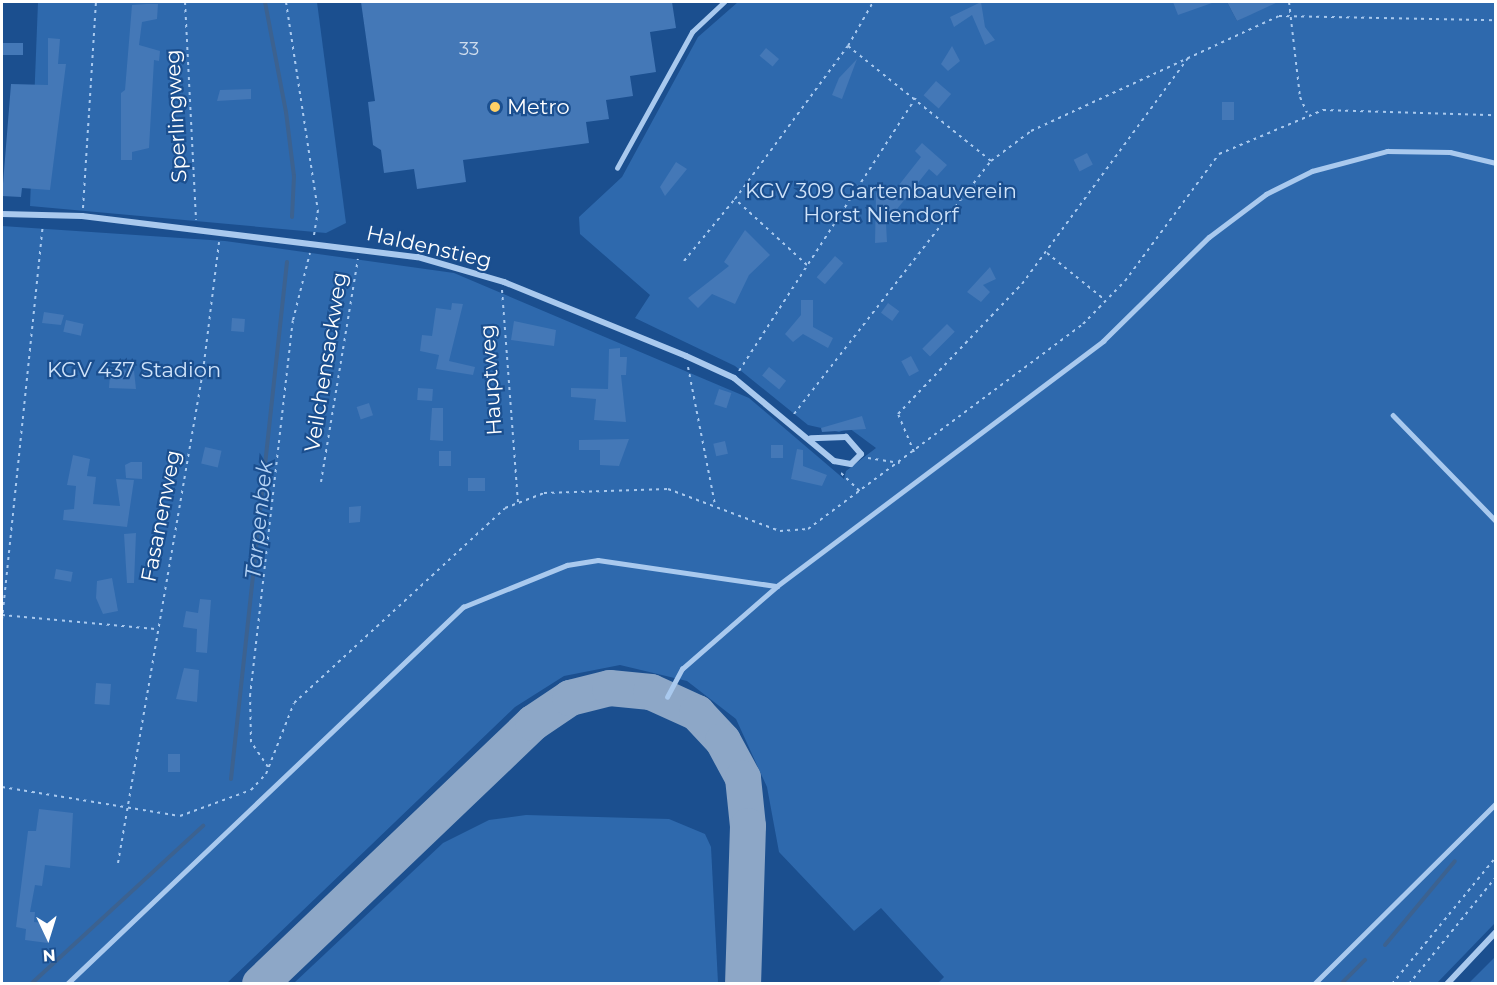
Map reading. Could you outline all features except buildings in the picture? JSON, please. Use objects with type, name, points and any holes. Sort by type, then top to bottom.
[{"type":"street","name":"Haldenstieg","points":[[2,214],[44,217],[82,216],[360,248],[418,257],[504,282],[686,356],[734,378],[811,438],[834,461]]},
{"type":"street","points":[[811,438],[846,438],[859,446],[861,453],[851,464],[834,461]]},
{"type":"street","points":[[1447,984],[1496,932]]},
{"type":"lane","points":[[616,168],[692,32],[724,2]]},
{"type":"lane","points":[[667,697],[682,669],[777,586],[1103,341],[1209,237],[1266,194],[1312,171],[1387,151],[1450,152],[1496,163]]},
{"type":"lane","points":[[1393,415],[1496,521]]},
{"type":"lane","points":[[68,984],[464,607],[567,565],[598,560],[777,586]]},
{"type":"lane","points":[[1314,984],[1496,802]]},
{"type":"path","points":[[82,216],[96,2]]},
{"type":"path","name":"Sperlingweg","points":[[185,2],[196,229]]},
{"type":"path","points":[[268,767],[251,742],[250,696],[293,320],[313,242],[318,210],[286,2]]},
{"type":"path","points":[[684,261],[735,199],[848,46],[873,2]]},
{"type":"path","points":[[1289,2],[1288,15],[1307,113]]},
{"type":"path","points":[[789,421],[991,161],[1031,131],[1191,55],[1288,15],[1496,20]]},
{"type":"path","points":[[848,46],[916,97],[991,161]]},
{"type":"path","points":[[914,452],[898,414],[1047,253],[1191,55]]},
{"type":"path","points":[[734,378],[916,97]]},
{"type":"path","points":[[2,787],[180,816],[251,790],[268,767],[294,703],[492,516],[518,503],[559,492],[668,489],[795,532],[826,519],[1083,324],[1106,301],[1212,159],[1307,113],[1496,115]]},
{"type":"path","points":[[735,199],[807,265]]},
{"type":"path","points":[[2,620],[44,217]]},
{"type":"path","name":"Fasanenweg","points":[[118,863],[155,629],[202,379],[220,232]]},
{"type":"path","name":"Veilchensackweg","points":[[321,482],[360,248]]},
{"type":"path","points":[[1047,253],[1106,301]]},
{"type":"path","name":"Hauptweg","points":[[504,282],[513,477],[518,503]]},
{"type":"path","points":[[686,356],[715,505]]},
{"type":"path","points":[[861,453],[874,462],[900,463]]},
{"type":"path","points":[[834,461],[861,492]]},
{"type":"path","points":[[2,615],[155,629]]},
{"type":"path","points":[[1392,984],[1496,857]]},
{"type":"path","points":[[1409,984],[1496,877]]},
{"type":"green space","points":[[38,2],[317,2],[346,223],[326,233],[30,206]]},
{"type":"green space","points":[[738,2],[1227,2],[1237,21],[1272,2],[1495,2],[1495,923],[1437,983],[938,983],[944,977],[881,908],[854,931],[779,852],[767,787],[736,719],[687,681],[620,665],[564,676],[515,707],[227,983],[2,983],[2,226],[225,241],[454,273],[749,398],[844,479],[846,471],[876,448],[849,428],[839,432],[808,425],[735,366],[635,318],[650,295],[580,234],[579,217],[622,177],[698,37]]},
{"type":"green space","points":[[526,815],[669,819],[705,834],[711,847],[718,983],[294,983],[443,843],[489,820]]},
{"type":"green space","points":[[1495,957],[1495,983],[1469,983]]},
{"type":"waterway","name":"Tarpenbek","points":[[265,2],[286,112],[294,176],[292,217]]},
{"type":"waterway","name":"Tarpenbek","points":[[231,779],[287,262]]},
{"type":"waterway","points":[[31,984],[203,826]]},
{"type":"waterway","points":[[1385,945],[1455,861]]},
{"type":"waterway","points":[[1341,984],[1365,960]]},
{"type":"taxiway","points":[[260,984],[533,723],[570,698],[610,688],[651,692],[697,713],[723,741],[743,778],[748,826],[743,984]]},
{"type":"place","name":"Metro","points":[[495,107]]},
{"type":"park label","name":"KGV 309 Gartenbauverein Horst Niendorf","points":[[881,203]]},
{"type":"park label","name":"KGV 437 Stadion","points":[[134,370]]}]
